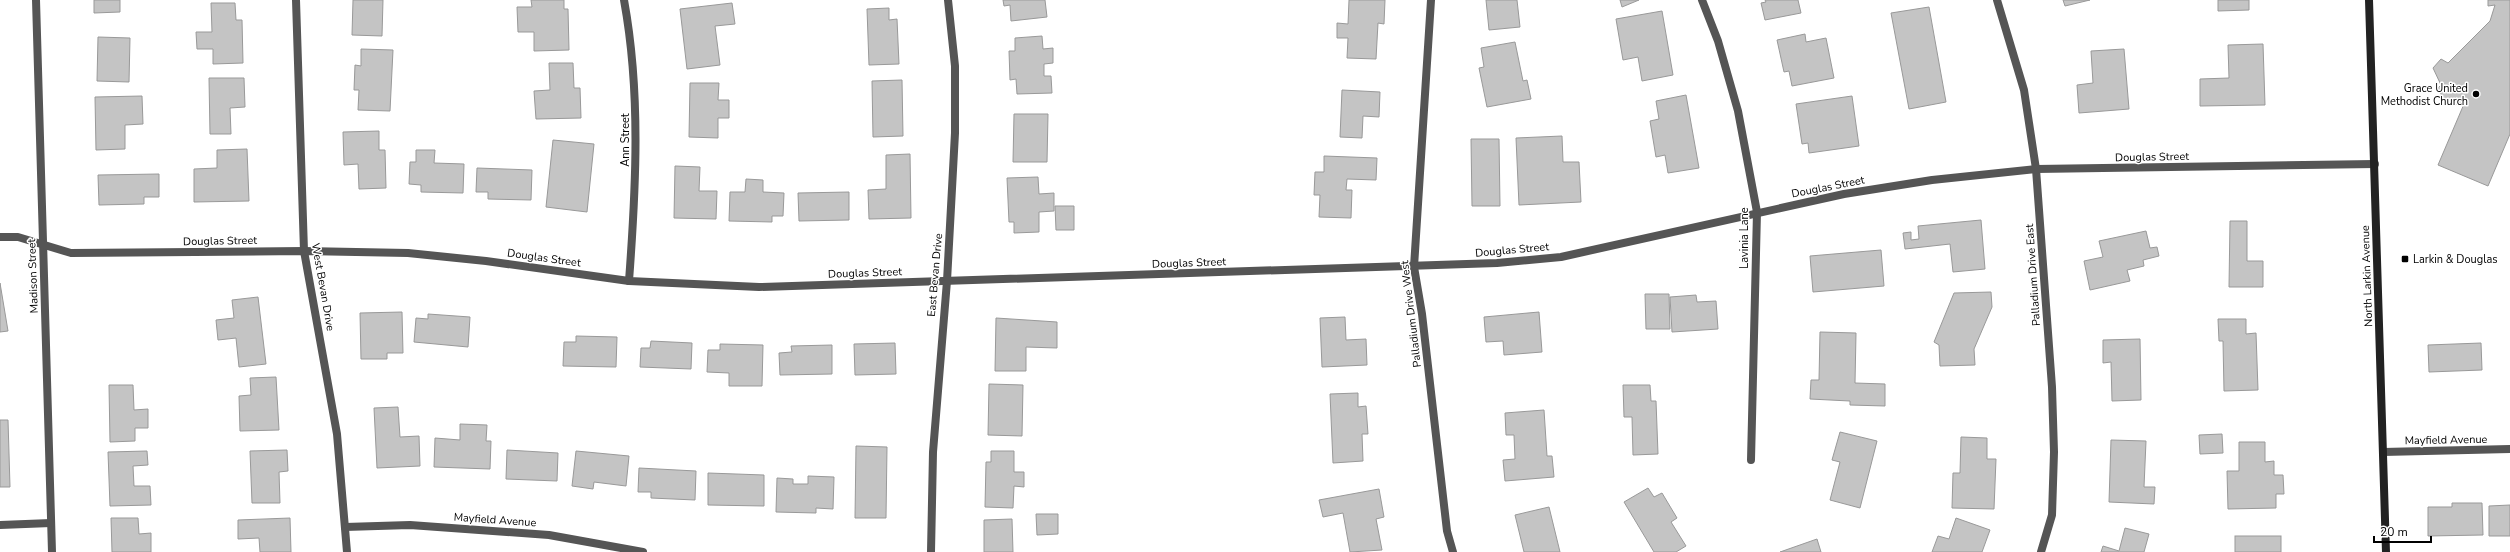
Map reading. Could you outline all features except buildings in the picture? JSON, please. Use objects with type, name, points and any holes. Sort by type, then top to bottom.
[{"type":"main road","name":"North Larkin Avenue","points":[[2369,0],[2386,552]]},
{"type":"street","name":"Madison Street","points":[[36,0],[52,552]]},
{"type":"street","name":"West Bevan Drive","points":[[296,0],[304,251],[337,434],[347,552]]},
{"type":"street","name":"Ann Street","points":[[624,0],[633,45],[637,127],[634,206],[628,281]]},
{"type":"street","name":"East Bevan Drive","points":[[931,552],[936,391],[947,281],[955,133],[955,66],[948,0]]},
{"type":"street","name":"Palladium Drive West","points":[[1431,0],[1414,267],[1422,314],[1447,531],[1453,552]]},
{"type":"street","name":"Lavinia Lane","points":[[1702,0],[1718,41],[1738,111],[1756,212],[1751,460]]},
{"type":"street","name":"Palladium Drive East","points":[[1997,0],[2024,90],[2036,169],[2052,387],[2054,452],[2052,515],[2041,552]]},
{"type":"street","name":"Douglas Street","points":[[0,237],[18,237],[44,246],[72,253],[304,251],[408,253],[486,261],[628,281],[759,287],[1414,267],[1497,263],[1561,257],[1756,212],[1844,194],[1932,180],[2036,169],[2375,164]]},
{"type":"street","name":"Mayfield Avenue","points":[[2383,452],[2510,449]]},
{"type":"street","points":[[0,525],[51,523]]},
{"type":"street","name":"Mayfield Avenue","points":[[345,527],[410,525],[549,535],[614,550],[643,552]]},
{"type":"place","name":"Grace United Methodist Church","points":[[2476,94]]},
{"type":"place","name":"Larkin & Douglas","points":[[2405,259]]}]
